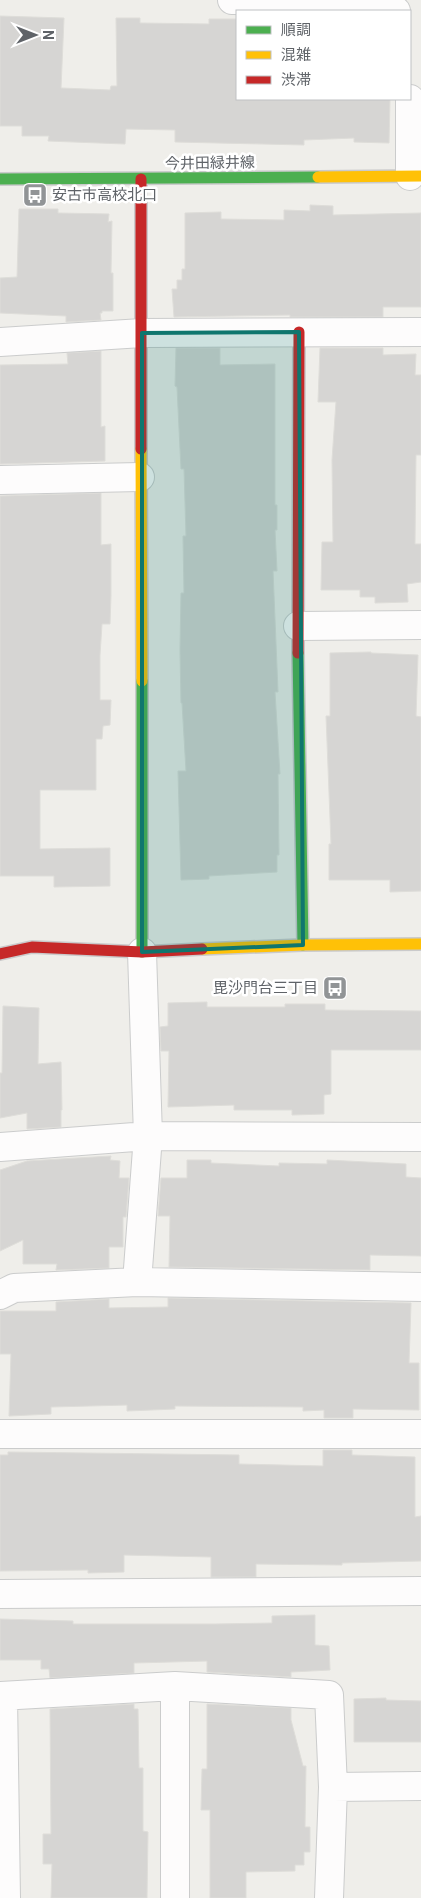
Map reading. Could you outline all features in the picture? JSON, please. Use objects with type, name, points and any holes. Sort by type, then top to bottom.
[{"type":"street","points":[[232,0],[377,2],[394,10]]},
{"type":"street","points":[[410,100],[416,176]]},
{"type":"street","name":"今井田緑井線","points":[[0,179],[416,176]]},
{"type":"street","points":[[137,1282],[148,1136],[142,952],[141,179]]},
{"type":"street","points":[[299,332],[298,626],[303,945]]},
{"type":"street","points":[[0,342],[142,333],[421,332]]},
{"type":"street","points":[[0,480],[140,477]]},
{"type":"street","points":[[298,626],[421,625]]},
{"type":"street","points":[[0,954],[32,947],[142,952],[303,945],[421,944]]},
{"type":"street","points":[[0,1147],[148,1136],[421,1137]]},
{"type":"street","points":[[0,1295],[14,1288],[137,1282],[421,1287]]},
{"type":"street","points":[[0,1434],[421,1434]]},
{"type":"street","points":[[0,1594],[421,1591]]},
{"type":"street","points":[[174,1898],[175,1686]]},
{"type":"street","points":[[6,1898],[1,1696],[175,1686],[329,1695],[333,1787],[329,1898]]},
{"type":"street","points":[[333,1787],[421,1786]]},
{"type":"highlighted area","points":[[299,332],[303,945],[142,952],[142,333]]},
{"type":"building","points":[[0,16],[64,18],[61,88],[110,90],[111,86],[117,86],[116,18],[140,18],[140,23],[209,24],[209,19],[236,19],[236,100],[390,100],[389,143],[354,142],[354,138],[304,140],[304,145],[175,142],[175,130],[126,129],[125,144],[48,141],[49,136],[22,136],[22,126],[0,126]]},
{"type":"building","points":[[310,205],[333,206],[333,215],[421,213],[421,307],[383,307],[383,317],[290,317],[290,315],[174,317],[172,289],[177,289],[177,280],[182,280],[182,269],[185,269],[185,213],[221,212],[221,219],[284,220],[284,210],[310,211]]},
{"type":"building","points":[[19,209],[58,209],[58,213],[109,214],[108,222],[112,221],[111,273],[113,273],[113,311],[102,311],[100,313],[101,320],[66,322],[66,316],[0,313],[0,278],[17,277]]},
{"type":"building","points":[[176,348],[220,348],[220,365],[275,364],[275,505],[277,505],[277,530],[275,530],[277,571],[273,571],[278,692],[275,692],[280,774],[278,774],[279,855],[277,855],[277,872],[209,876],[209,879],[181,880],[178,771],[186,771],[181,703],[180,650],[181,593],[184,593],[183,536],[186,536],[184,469],[181,469],[177,387],[175,386]]},
{"type":"building","points":[[320,348],[383,348],[383,355],[416,354],[415,375],[421,375],[421,455],[416,455],[415,544],[421,544],[421,582],[407,584],[408,602],[375,603],[375,597],[360,597],[360,590],[321,590],[322,542],[333,542],[332,460],[336,402],[318,402]]},
{"type":"building","points":[[101,351],[101,427],[105,426],[105,461],[0,464],[0,365],[68,364],[67,353]]},
{"type":"building","points":[[101,493],[101,545],[111,544],[111,595],[110,624],[102,624],[100,700],[111,700],[110,725],[103,726],[102,739],[96,739],[96,790],[40,790],[40,849],[110,848],[110,886],[54,887],[54,876],[0,876],[0,496]]},
{"type":"building","points":[[371,652],[418,655],[416,716],[421,717],[421,891],[390,892],[390,880],[329,880],[329,844],[331,844],[326,716],[330,716],[330,653]]},
{"type":"building","points":[[207,1002],[207,1007],[285,1007],[285,1004],[325,1004],[325,1010],[421,1011],[421,1050],[331,1050],[331,1094],[324,1095],[324,1114],[292,1115],[292,1110],[234,1110],[234,1105],[168,1107],[169,1051],[161,1051],[160,1027],[168,1026],[168,1003]]},
{"type":"building","points":[[3,1006],[39,1008],[38,1064],[61,1062],[61,1127],[27,1129],[27,1113],[0,1118]]},
{"type":"building","points":[[111,1156],[110,1160],[120,1161],[119,1178],[129,1178],[126,1217],[123,1217],[123,1247],[109,1247],[109,1268],[56,1270],[57,1264],[23,1264],[23,1240],[0,1251],[0,1170],[27,1161]]},
{"type":"building","points":[[187,1160],[211,1160],[211,1163],[279,1166],[279,1163],[327,1164],[327,1160],[406,1164],[406,1177],[421,1178],[421,1256],[370,1255],[370,1270],[169,1267],[170,1216],[158,1216],[161,1178],[187,1178]]},
{"type":"building","points":[[168,1298],[411,1303],[409,1363],[419,1363],[419,1410],[353,1409],[353,1418],[324,1418],[324,1410],[303,1411],[303,1407],[175,1406],[175,1409],[127,1411],[127,1405],[51,1407],[51,1414],[9,1416],[11,1354],[0,1354],[0,1311],[56,1311],[56,1302],[109,1299],[109,1308],[168,1307]]},
{"type":"building","points":[[323,1450],[352,1450],[352,1455],[415,1457],[415,1517],[421,1516],[421,1561],[342,1563],[342,1565],[256,1564],[256,1577],[211,1577],[211,1557],[124,1555],[124,1572],[88,1573],[88,1570],[0,1571],[0,1455],[8,1455],[8,1452],[239,1455],[239,1464],[323,1466]]},
{"type":"building","points":[[315,1615],[315,1645],[329,1646],[330,1670],[291,1672],[291,1677],[207,1672],[207,1661],[134,1663],[134,1673],[50,1678],[49,1669],[41,1669],[41,1660],[0,1660],[0,1619],[73,1621],[73,1624],[215,1624],[272,1623],[272,1616]]},
{"type":"building","points":[[386,1698],[386,1700],[421,1701],[421,1742],[354,1742],[354,1699]]},
{"type":"building","points":[[134,1704],[134,1709],[138,1709],[139,1768],[143,1768],[143,1831],[148,1832],[147,1898],[51,1898],[52,1864],[43,1864],[43,1834],[51,1834],[50,1709]]},
{"type":"building","points":[[207,1704],[291,1708],[291,1720],[303,1766],[306,1766],[305,1827],[310,1827],[310,1852],[304,1852],[304,1865],[295,1865],[295,1871],[246,1872],[246,1898],[210,1898],[210,1810],[201,1810],[202,1769],[207,1769]]},
{"type":"traffic: fast","points":[[0,179],[318,177]]},
{"type":"traffic: fast","points":[[298,653],[303,945]]},
{"type":"traffic: fast","points":[[142,681],[142,952]]},
{"type":"traffic: slow","points":[[318,177],[421,176]]},
{"type":"traffic: slow","points":[[141,449],[142,681]]},
{"type":"traffic: slow","points":[[202,949],[303,945],[421,944]]},
{"type":"traffic: jam","points":[[141,179],[141,449]]},
{"type":"traffic: jam","points":[[298,653],[299,332]]},
{"type":"traffic: jam","points":[[0,954],[32,947],[142,952],[202,949]]},
{"type":"place","name":"安古市高校北口","points":[[35,195]]},
{"type":"place","name":"毘沙門台三丁目","points":[[335,988]]}]
